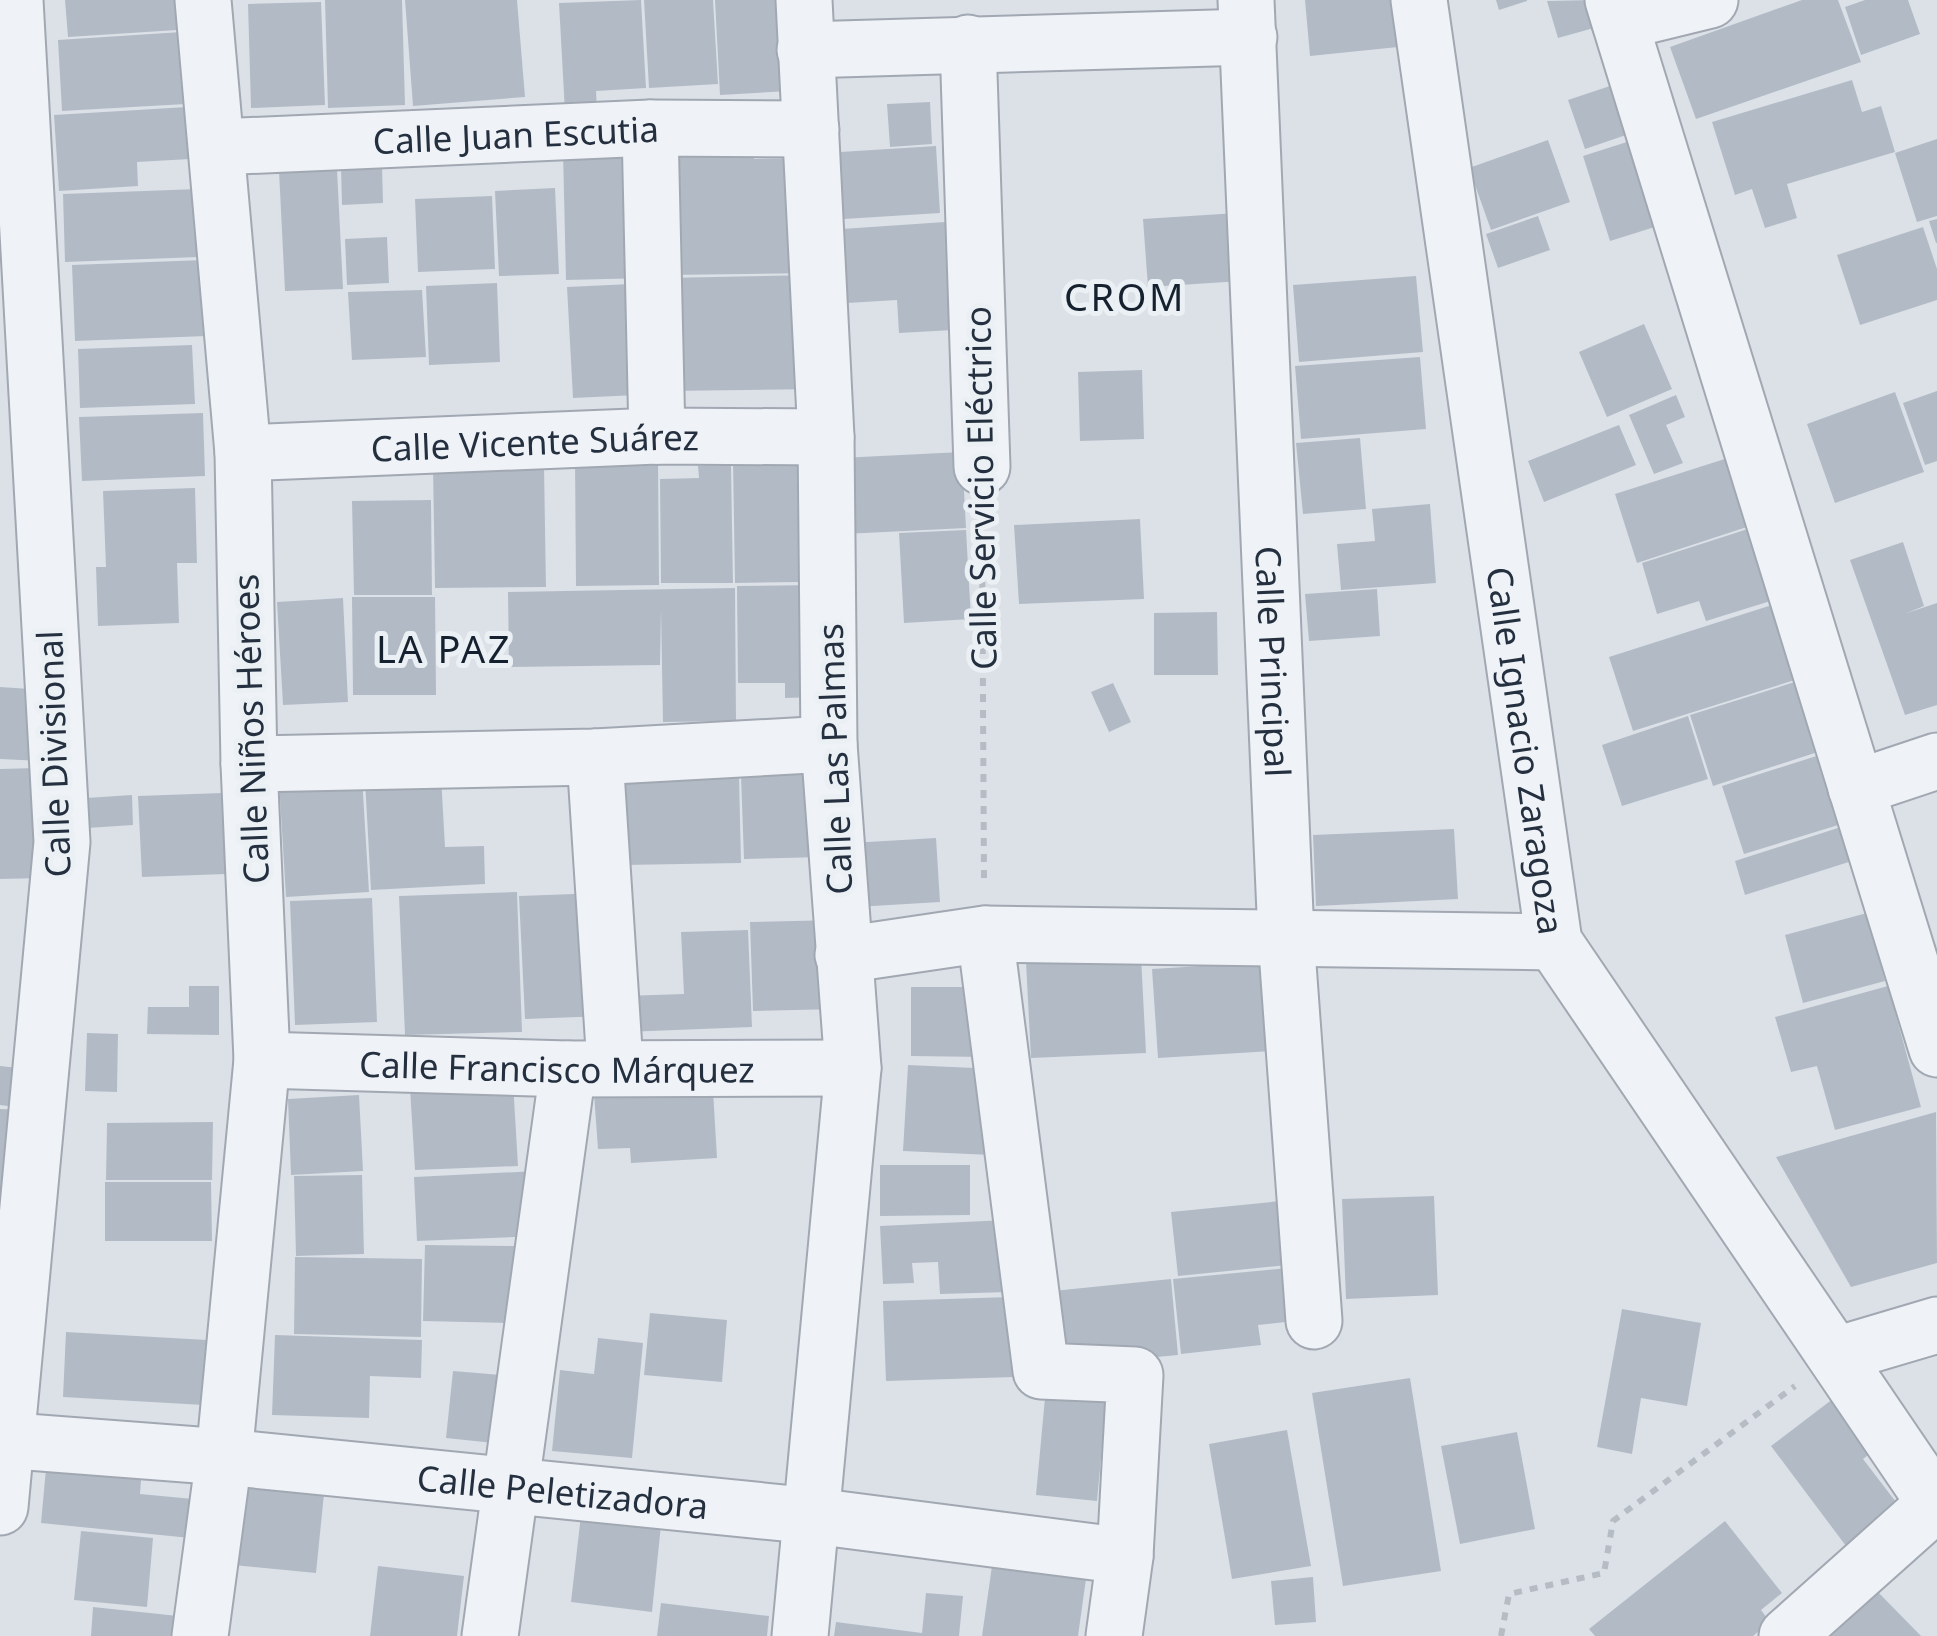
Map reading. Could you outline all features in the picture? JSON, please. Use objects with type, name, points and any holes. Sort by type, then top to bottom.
[{"type":"street","name":"Calle Divisional","points":[[0,1507],[3,1441],[62,842],[15,0]]},
{"type":"street","name":"Calle Niños Héroes","points":[[200,1636],[224,1458],[262,1060],[249,764],[243,453],[203,0]]},
{"type":"street","name":"Calle Ignacio Zaragoza","points":[[1418,0],[1554,942],[1936,1505]]},
{"type":"street","points":[[1710,0],[1617,11],[1937,1048]]},
{"type":"street","points":[[805,25],[968,42],[1248,18]]},
{"type":"street","name":"Calle Principal","points":[[1248,18],[1286,938],[1314,1321]]},
{"type":"street","name":"Calle Las Palmas","points":[[800,1636],[853,1068],[828,744],[826,437],[805,25]]},
{"type":"street","name":"Calle Servicio Eléctrico","points":[[968,42],[982,467]]},
{"type":"street","name":"Calle Juan Escutia","points":[[218,147],[650,128],[811,129]]},
{"type":"street","points":[[650,128],[656,436]]},
{"type":"street","name":"Calle Vicente Suárez","points":[[243,453],[656,436],[826,437]]},
{"type":"street","points":[[249,764],[594,757],[828,744]]},
{"type":"street","points":[[490,1636],[508,1486],[592,1067],[594,757]]},
{"type":"street","points":[[1856,788],[1937,760]]},
{"type":"street","points":[[844,955],[985,934],[1554,942]]},
{"type":"street","points":[[985,934],[1041,1371],[1134,1375],[1125,1556],[1114,1636]]},
{"type":"street","name":"Calle Francisco Márquez","points":[[262,1060],[853,1068]]},
{"type":"street","points":[[1836,1356],[1937,1324]]},
{"type":"street","name":"Calle Peletizadora","points":[[3,1441],[224,1458],[814,1516],[1125,1556]]},
{"type":"street","points":[[1787,1636],[1936,1505]]},
{"type":"path","name":"Calle Servicio Eléctrico","points":[[982,467],[985,934]]},
{"type":"path","points":[[1502,1636],[1509,1594],[1604,1573],[1613,1521],[1836,1356]]},
{"type":"building","points":[[65,0],[174,0],[177,30],[68,37]]},
{"type":"building","points":[[325,0],[402,0],[405,105],[328,108]]},
{"type":"building","points":[[405,0],[517,0],[525,97],[413,106]]},
{"type":"building","points":[[641,0],[646,88],[596,91],[597,110],[565,112],[559,3]]},
{"type":"building","points":[[644,0],[713,0],[718,84],[649,88]]},
{"type":"building","points":[[715,0],[783,0],[788,91],[720,95]]},
{"type":"building","points":[[1305,0],[1394,0],[1398,47],[1310,56]]},
{"type":"building","points":[[1496,0],[1527,0],[1527,1],[1499,10]]},
{"type":"building","points":[[1594,0],[1601,26],[1558,38],[1547,1]]},
{"type":"building","points":[[1802,0],[1838,0],[1861,62],[1696,119],[1670,47]]},
{"type":"building","points":[[1865,0],[1908,0],[1920,34],[1861,55],[1845,7]]},
{"type":"building","points":[[321,2],[325,105],[251,108],[248,4]]},
{"type":"building","points":[[182,32],[186,104],[62,111],[58,40]]},
{"type":"building","points":[[1852,80],[1862,112],[1881,106],[1895,152],[1787,184],[1797,218],[1765,228],[1752,189],[1735,195],[1712,122]]},
{"type":"building","points":[[1616,84],[1632,133],[1585,149],[1568,100]]},
{"type":"building","points":[[930,102],[932,144],[890,147],[887,104]]},
{"type":"building","points":[[187,107],[190,159],[137,162],[138,186],[59,191],[54,115]]},
{"type":"building","points":[[1937,139],[1937,216],[1917,222],[1895,153]]},
{"type":"building","points":[[1548,140],[1570,202],[1491,230],[1469,168]]},
{"type":"building","points":[[1630,141],[1658,226],[1610,241],[1583,156]]},
{"type":"building","points":[[936,146],[940,213],[828,220],[824,153]]},
{"type":"building","points":[[645,150],[648,278],[566,280],[563,151]]},
{"type":"building","points":[[754,150],[754,159],[810,158],[813,273],[668,275],[664,152]]},
{"type":"building","points":[[382,166],[383,203],[342,205],[341,167]]},
{"type":"building","points":[[337,169],[343,289],[285,291],[279,171]]},
{"type":"building","points":[[555,188],[559,274],[499,276],[495,191]]},
{"type":"building","points":[[198,189],[199,257],[65,262],[63,194]]},
{"type":"building","points":[[492,196],[495,269],[418,272],[415,199]]},
{"type":"building","points":[[1237,213],[1242,281],[1148,287],[1143,219]]},
{"type":"building","points":[[1538,216],[1550,250],[1498,268],[1486,234]]},
{"type":"building","points":[[1937,219],[1937,243],[1936,243],[1929,221]]},
{"type":"building","points":[[945,222],[953,330],[899,333],[897,300],[831,304],[827,230]]},
{"type":"building","points":[[1923,227],[1937,269],[1937,300],[1860,325],[1837,255]]},
{"type":"building","points":[[387,237],[389,283],[347,285],[345,239]]},
{"type":"building","points":[[204,260],[207,336],[75,341],[72,265]]},
{"type":"building","points":[[816,275],[819,389],[667,391],[664,278]]},
{"type":"building","points":[[1416,276],[1423,352],[1299,362],[1293,285]]},
{"type":"building","points":[[497,283],[500,362],[429,365],[426,286]]},
{"type":"building","points":[[631,284],[637,395],[573,398],[567,287]]},
{"type":"building","points":[[422,290],[426,357],[352,360],[348,292]]},
{"type":"building","points":[[1644,324],[1672,389],[1607,417],[1579,352]]},
{"type":"building","points":[[192,345],[195,404],[80,408],[78,349]]},
{"type":"building","points":[[1420,357],[1426,429],[1301,439],[1295,366]]},
{"type":"building","points":[[1142,370],[1144,439],[1080,441],[1078,372]]},
{"type":"building","points":[[1937,391],[1937,461],[1925,465],[1903,403]]},
{"type":"building","points":[[1895,392],[1924,472],[1835,503],[1807,424]]},
{"type":"building","points":[[1676,395],[1685,417],[1666,425],[1683,463],[1654,474],[1629,415]]},
{"type":"building","points":[[203,413],[205,476],[82,481],[79,417]]},
{"type":"building","points":[[1619,425],[1636,465],[1544,502],[1528,461]]},
{"type":"building","points":[[1360,438],[1366,509],[1303,514],[1296,443]]},
{"type":"building","points":[[962,452],[966,528],[844,534],[840,458]]},
{"type":"building","points":[[1734,456],[1756,524],[1637,563],[1615,494]]},
{"type":"building","points":[[658,457],[659,585],[576,586],[575,458]]},
{"type":"building","points":[[733,461],[797,461],[799,582],[735,583]]},
{"type":"building","points":[[731,465],[733,583],[661,583],[660,479],[699,478],[698,466]]},
{"type":"building","points":[[433,466],[544,466],[546,587],[435,588]]},
{"type":"building","points":[[195,488],[197,563],[177,563],[179,623],[98,626],[96,567],[106,567],[103,491]]},
{"type":"building","points":[[431,500],[432,595],[354,595],[352,501]]},
{"type":"building","points":[[1430,504],[1436,583],[1341,590],[1337,544],[1375,541],[1372,509]]},
{"type":"building","points":[[1140,519],[1144,599],[1019,604],[1014,525]]},
{"type":"building","points":[[1754,527],[1777,599],[1706,621],[1699,601],[1657,614],[1642,563]]},
{"type":"building","points":[[966,530],[971,619],[904,623],[899,533]]},
{"type":"building","points":[[1903,542],[1924,606],[1907,613],[1937,603],[1937,705],[1905,715],[1850,560]]},
{"type":"building","points":[[815,585],[816,697],[785,698],[785,683],[738,683],[737,586]]},
{"type":"building","points":[[735,588],[736,721],[663,722],[661,610],[660,665],[509,667],[508,592]]},
{"type":"building","points":[[1377,589],[1380,636],[1309,641],[1305,594]]},
{"type":"building","points":[[352,597],[435,597],[436,695],[353,695]]},
{"type":"building","points":[[343,598],[348,702],[283,705],[277,602]]},
{"type":"building","points":[[1775,604],[1798,679],[1633,731],[1609,657]]},
{"type":"building","points":[[1217,612],[1218,675],[1154,675],[1154,613]]},
{"type":"building","points":[[1798,681],[1821,751],[1713,786],[1690,715]]},
{"type":"building","points":[[1113,683],[1131,722],[1109,732],[1091,692]]},
{"type":"building","points":[[0,687],[46,690],[42,761],[0,759]]},
{"type":"building","points":[[1688,716],[1708,779],[1622,806],[1602,745]]},
{"type":"building","points":[[1826,753],[1848,822],[1744,854],[1722,786]]},
{"type":"building","points":[[37,768],[42,878],[0,879],[0,769]]},
{"type":"building","points":[[820,774],[823,857],[744,859],[741,776]]},
{"type":"building","points":[[739,775],[741,863],[623,865],[621,778]]},
{"type":"building","points":[[441,776],[445,847],[484,846],[485,884],[371,890],[365,780]]},
{"type":"building","points":[[362,777],[369,892],[286,897],[279,781]]},
{"type":"building","points":[[222,793],[226,874],[142,877],[138,796]]},
{"type":"building","points":[[132,795],[133,825],[87,828],[86,798]]},
{"type":"building","points":[[1844,826],[1855,860],[1745,895],[1735,861]]},
{"type":"building","points":[[1454,829],[1458,899],[1316,906],[1313,835]]},
{"type":"building","points":[[936,838],[940,902],[856,907],[851,843]]},
{"type":"building","points":[[517,892],[522,1032],[405,1035],[399,896]]},
{"type":"building","points":[[601,893],[605,1016],[525,1019],[519,896]]},
{"type":"building","points":[[372,898],[377,1022],[295,1025],[290,901]]},
{"type":"building","points":[[1867,913],[1885,981],[1803,1003],[1785,935]]},
{"type":"building","points":[[837,920],[839,1009],[753,1011],[750,922]]},
{"type":"building","points":[[748,930],[752,1027],[625,1032],[623,996],[684,994],[681,932]]},
{"type":"building","points":[[1141,956],[1146,1053],[1031,1058],[1026,962]]},
{"type":"building","points":[[1266,962],[1272,1051],[1158,1058],[1152,969]]},
{"type":"building","points":[[189,986],[219,986],[219,1035],[147,1034],[148,1007],[189,1007]]},
{"type":"building","points":[[1888,986],[1921,1107],[1835,1130],[1817,1066],[1791,1072],[1775,1017]]},
{"type":"building","points":[[911,987],[984,987],[984,1057],[911,1056]]},
{"type":"building","points":[[87,1033],[118,1034],[117,1092],[85,1091]]},
{"type":"building","points":[[908,1065],[996,1069],[991,1155],[903,1151]]},
{"type":"building","points":[[0,1066],[18,1068],[15,1107],[0,1105]]},
{"type":"building","points":[[712,1073],[717,1158],[631,1163],[630,1148],[598,1149],[593,1080]]},
{"type":"building","points":[[513,1082],[518,1166],[415,1170],[410,1088]]},
{"type":"building","points":[[359,1095],[363,1171],[291,1175],[288,1099]]},
{"type":"building","points":[[0,1109],[26,1110],[20,1201],[0,1199]]},
{"type":"building","points":[[1936,1112],[1937,1263],[1851,1287],[1776,1157]]},
{"type":"building","points":[[213,1122],[212,1180],[106,1180],[107,1123]]},
{"type":"building","points":[[880,1165],[970,1165],[970,1215],[880,1216]]},
{"type":"building","points":[[537,1171],[541,1236],[417,1241],[414,1177]]},
{"type":"building","points":[[362,1175],[364,1254],[296,1256],[294,1176]]},
{"type":"building","points":[[105,1182],[211,1182],[212,1241],[105,1241]]},
{"type":"building","points":[[1434,1196],[1438,1295],[1346,1299],[1342,1199]]},
{"type":"building","points":[[1281,1201],[1288,1265],[1178,1276],[1171,1212]]},
{"type":"building","points":[[1006,1220],[1009,1292],[940,1294],[938,1262],[912,1263],[914,1283],[883,1284],[880,1226]]},
{"type":"building","points":[[425,1245],[514,1246],[513,1323],[423,1321]]},
{"type":"building","points":[[295,1257],[422,1259],[421,1337],[294,1334]]},
{"type":"building","points":[[1298,1267],[1303,1320],[1258,1325],[1261,1345],[1181,1354],[1173,1279]]},
{"type":"building","points":[[1171,1279],[1178,1355],[1061,1366],[1053,1291]]},
{"type":"building","points":[[1011,1297],[1014,1377],[886,1381],[883,1301]]},
{"type":"building","points":[[1622,1309],[1701,1323],[1687,1406],[1641,1398],[1632,1454],[1597,1447]]},
{"type":"building","points":[[650,1313],[727,1320],[722,1382],[644,1375]]},
{"type":"building","points":[[66,1332],[207,1340],[204,1405],[63,1397]]},
{"type":"building","points":[[275,1335],[422,1340],[421,1378],[370,1376],[369,1418],[272,1415]]},
{"type":"building","points":[[598,1338],[643,1343],[632,1458],[552,1451],[560,1370],[594,1374]]},
{"type":"building","points":[[453,1371],[501,1375],[494,1443],[446,1438]]},
{"type":"building","points":[[1047,1376],[1108,1382],[1097,1501],[1036,1495]]},
{"type":"building","points":[[1410,1378],[1441,1571],[1343,1586],[1312,1393]]},
{"type":"building","points":[[1838,1395],[1877,1448],[1863,1459],[1899,1506],[1846,1546],[1771,1446]]},
{"type":"building","points":[[1287,1430],[1311,1566],[1232,1579],[1209,1444]]},
{"type":"building","points":[[1517,1432],[1535,1529],[1460,1544],[1441,1446]]},
{"type":"building","points":[[47,1458],[142,1467],[140,1494],[204,1500],[200,1539],[41,1523]]},
{"type":"building","points":[[243,1476],[325,1484],[316,1573],[234,1565]]},
{"type":"building","points":[[581,1515],[661,1525],[652,1612],[571,1602]]},
{"type":"building","points":[[1725,1521],[1782,1593],[1761,1610],[1770,1622],[1753,1636],[1595,1636],[1589,1629]]},
{"type":"building","points":[[81,1531],[153,1538],[147,1607],[74,1600]]},
{"type":"building","points":[[378,1566],[464,1576],[457,1636],[370,1636]]},
{"type":"building","points":[[992,1566],[1086,1579],[1078,1636],[982,1636]]},
{"type":"building","points":[[1313,1577],[1316,1622],[1275,1625],[1271,1581]]},
{"type":"building","points":[[1875,1589],[1921,1636],[1826,1636]]},
{"type":"building","points":[[926,1593],[963,1596],[959,1636],[834,1636],[836,1622],[922,1633]]},
{"type":"building","points":[[661,1603],[769,1616],[767,1636],[657,1636]]},
{"type":"building","points":[[93,1607],[178,1616],[176,1636],[91,1636]]},
{"type":"district","name":"CROM","points":[[1125,296]]},
{"type":"district","name":"LA PAZ","points":[[444,648]]}]
